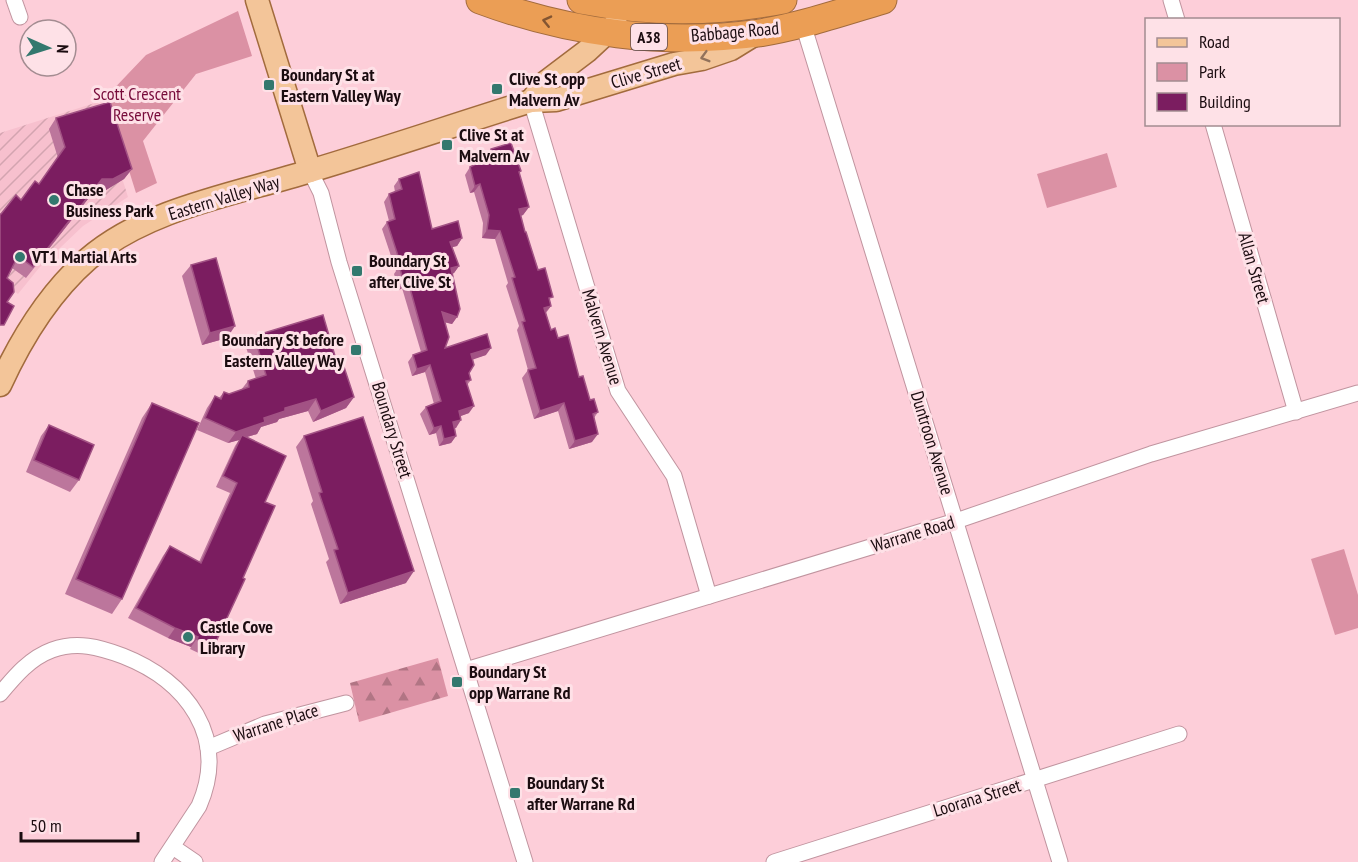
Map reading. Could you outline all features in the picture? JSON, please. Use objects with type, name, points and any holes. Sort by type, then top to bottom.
[{"type":"highway","name":"Babbage Road","points":[[480,0],[533,17],[604,33],[629,36],[695,37],[758,33],[803,24],[883,0]]},
{"type":"highway","name":"Babbage Road","points":[[581,0],[641,9],[709,9],[770,1]]},
{"type":"main road","name":"Boundary Street","points":[[257,0],[310,171]]},
{"type":"main road","points":[[531,101],[546,82],[587,51],[604,33],[641,9]]},
{"type":"main road","name":"Clive Street","points":[[310,171],[531,101],[556,100],[674,64],[702,58],[731,49],[758,33]]},
{"type":"main road","name":"Eastern Valley Way","points":[[0,385],[33,324],[64,281],[88,258],[112,241],[170,213],[310,171]]},
{"type":"street","points":[[14,0],[20,17]]},
{"type":"street","points":[[1171,0],[1176,18]]},
{"type":"street","name":"Duntroon Avenue","points":[[803,24],[1060,862]]},
{"type":"street","name":"Malvern Avenue","points":[[531,101],[618,391],[674,476],[709,596]]},
{"type":"street","name":"Allan Street","points":[[1214,126],[1296,412]]},
{"type":"street","name":"Boundary Street","points":[[310,171],[321,193],[343,273],[525,862]]},
{"type":"street","name":"Warrane Road","points":[[466,670],[956,521],[1151,454],[1358,393]]},
{"type":"street","points":[[0,694],[26,665],[38,657],[65,647],[93,646],[133,660],[161,674],[190,702],[199,718],[208,747],[209,768],[203,796],[162,862]]},
{"type":"street","name":"Warrane Place","points":[[208,747],[264,724],[346,703]]},
{"type":"street","name":"Loorana Street","points":[[774,862],[1179,734]]},
{"type":"street","points":[[173,847],[195,862]]},
{"type":"shaded area","points":[[98,102],[128,197],[83,226],[39,268],[18,294],[0,280],[0,133]]},
{"type":"green space","name":"Scott Crescent Reserve","points":[[238,11],[252,56],[196,74],[143,141],[157,183],[136,193],[106,97],[146,55]]},
{"type":"green space","points":[[1107,153],[1117,187],[1047,208],[1037,174]]},
{"type":"green space","points":[[1344,549],[1358,595],[1358,628],[1335,635],[1311,559]]},
{"type":"green space","points":[[438,658],[448,696],[359,722],[350,683]]},
{"type":"building","name":"Chase Business Park","points":[[110,102],[132,169],[113,179],[102,179],[33,267],[18,256],[7,278],[13,283],[14,292],[7,302],[14,306],[4,325],[0,325],[0,214],[16,195],[21,200],[35,181],[39,184],[65,147],[56,118]]},
{"type":"building","points":[[511,143],[521,171],[519,172],[529,207],[519,209],[525,232],[538,270],[545,268],[553,297],[549,298],[551,306],[544,308],[551,330],[555,328],[558,338],[568,335],[579,377],[583,376],[590,400],[594,399],[598,412],[593,414],[598,434],[575,441],[564,403],[540,411],[528,370],[536,368],[522,322],[525,321],[512,278],[515,277],[500,231],[487,230],[489,215],[480,184],[475,186],[470,167],[492,156],[491,149]]},
{"type":"building","points":[[419,172],[432,229],[458,221],[462,238],[450,242],[459,266],[451,268],[460,309],[457,317],[442,312],[449,337],[445,348],[487,334],[491,348],[471,354],[474,365],[469,373],[471,380],[466,381],[474,406],[459,411],[461,420],[453,422],[456,436],[444,439],[441,426],[434,428],[426,407],[441,401],[430,365],[417,369],[413,355],[427,350],[408,281],[404,282],[387,222],[395,219],[389,194],[402,189],[399,179]]},
{"type":"building","points":[[216,258],[235,326],[210,333],[191,265]]},
{"type":"building","points":[[323,315],[335,356],[338,362],[342,361],[354,397],[321,411],[316,399],[285,408],[285,411],[264,418],[265,422],[236,432],[205,418],[215,396],[221,399],[224,392],[229,394],[249,387],[248,381],[266,375],[254,336]]},
{"type":"building","points":[[152,403],[199,423],[122,599],[76,579]]},
{"type":"building","points":[[363,417],[414,571],[348,593],[334,550],[338,549],[319,493],[322,492],[304,436]]},
{"type":"building","points":[[49,425],[94,445],[79,480],[34,460]]},
{"type":"building","points":[[242,435],[286,456],[265,502],[275,506],[214,646],[136,608],[170,546],[201,563],[237,483],[223,476]]},
{"type":"place","name":"Boundary St at Eastern Valley Way","points":[[269,85]]},
{"type":"place","name":"Clive St opp Malvern Av","points":[[497,89]]},
{"type":"place","name":"Clive St at Malvern Av","points":[[447,145]]},
{"type":"place","name":"Chase Business Park","points":[[54,200]]},
{"type":"place","name":"VT1 Martial Arts","points":[[20,257]]},
{"type":"place","name":"Boundary St after Clive St","points":[[357,271]]},
{"type":"place","name":"Boundary St before Eastern Valley Way","points":[[356,350]]},
{"type":"place","name":"Castle Cove Library","points":[[188,637]]},
{"type":"place","name":"Boundary St opp Warrane Rd","points":[[457,682]]},
{"type":"place","name":"Boundary St after Warrane Rd","points":[[515,793]]}]
